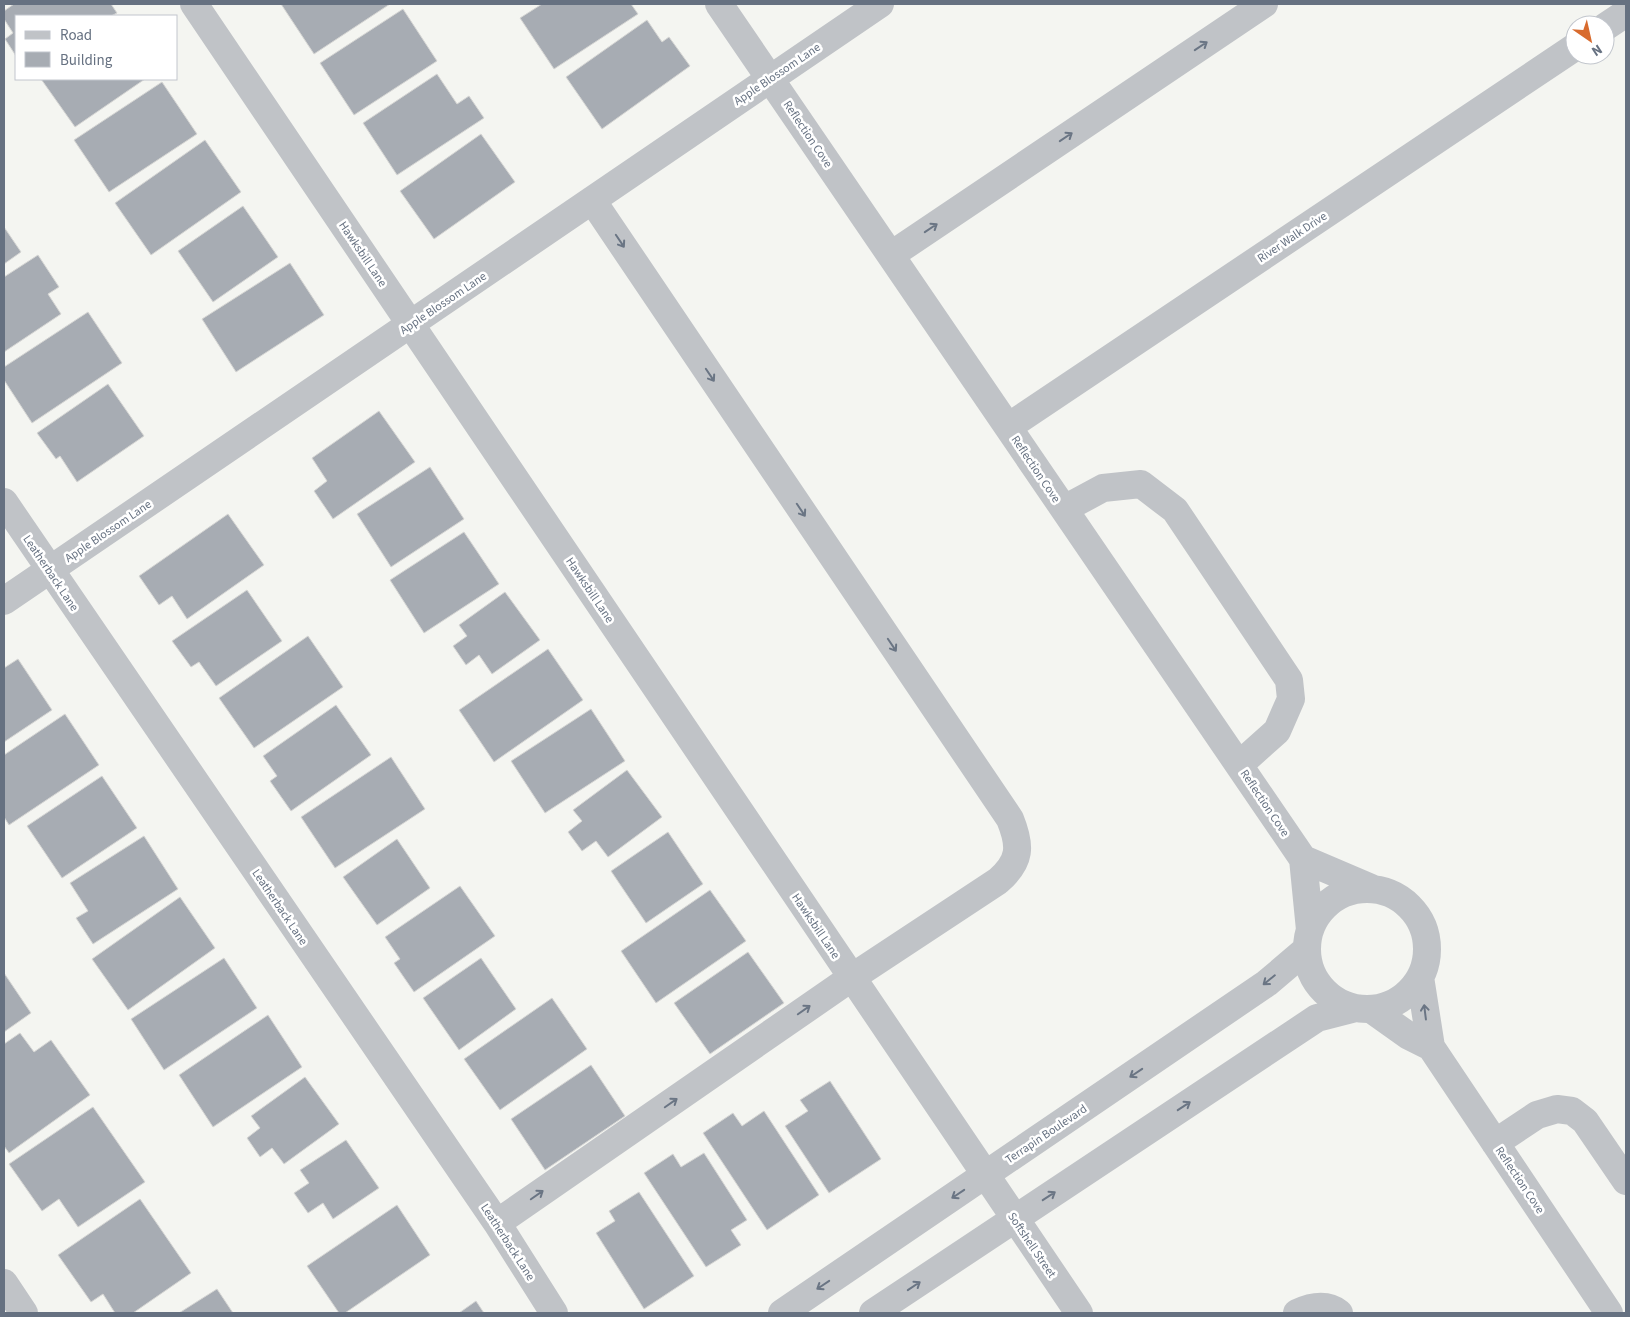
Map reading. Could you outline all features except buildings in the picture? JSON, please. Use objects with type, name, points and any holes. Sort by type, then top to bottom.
[{"type":"street","name":"Hawksbill Lane","points":[[194,4],[851,978],[987,1175]]},
{"type":"street","name":"Reflection Cove","points":[[720,4],[1303,859],[1308,939]]},
{"type":"street","name":"Apple Blossom Lane","points":[[4,601],[880,4]]},
{"type":"street","points":[[891,256],[1264,4]]},
{"type":"street","points":[[1615,20],[1626,13]]},
{"type":"street","name":"River Walk Drive","points":[[1008,427],[1565,54]]},
{"type":"street","points":[[497,1223],[851,978],[1009,872],[1016,859],[1018,846],[1010,819],[592,200]]},
{"type":"street","points":[[1064,509],[1103,488],[1142,484],[1174,510],[1289,680],[1292,699],[1277,731],[1239,765]]},
{"type":"street","name":"Leatherback Lane","points":[[4,502],[497,1223],[554,1313]]},
{"type":"street","points":[[873,1313],[1317,1018],[1391,1004],[1408,993],[1420,977],[1427,951],[1427,938],[1420,918],[1407,903],[1390,892],[1370,888],[1303,859]]},
{"type":"street","points":[[1363,1008],[1334,999],[1319,986],[1310,968],[1308,939],[1319,912],[1331,900],[1351,890],[1370,888]]},
{"type":"street","name":"Terrapin Boulevard","points":[[782,1313],[1267,983],[1308,939]]},
{"type":"street","name":"Reflection Cove","points":[[1420,977],[1430,1047],[1609,1313]]},
{"type":"street","name":"Reflection Cove","points":[[1363,1008],[1430,1047]]},
{"type":"street","points":[[1495,1143],[1537,1115],[1556,1108],[1572,1111],[1585,1121],[1626,1181]]},
{"type":"street","name":"Softshell Street","points":[[987,1175],[1014,1219],[1079,1313]]},
{"type":"street","points":[[4,1283],[24,1313]]},
{"type":"street","points":[[1296,1313],[1312,1307],[1324,1307],[1339,1313]]}]
